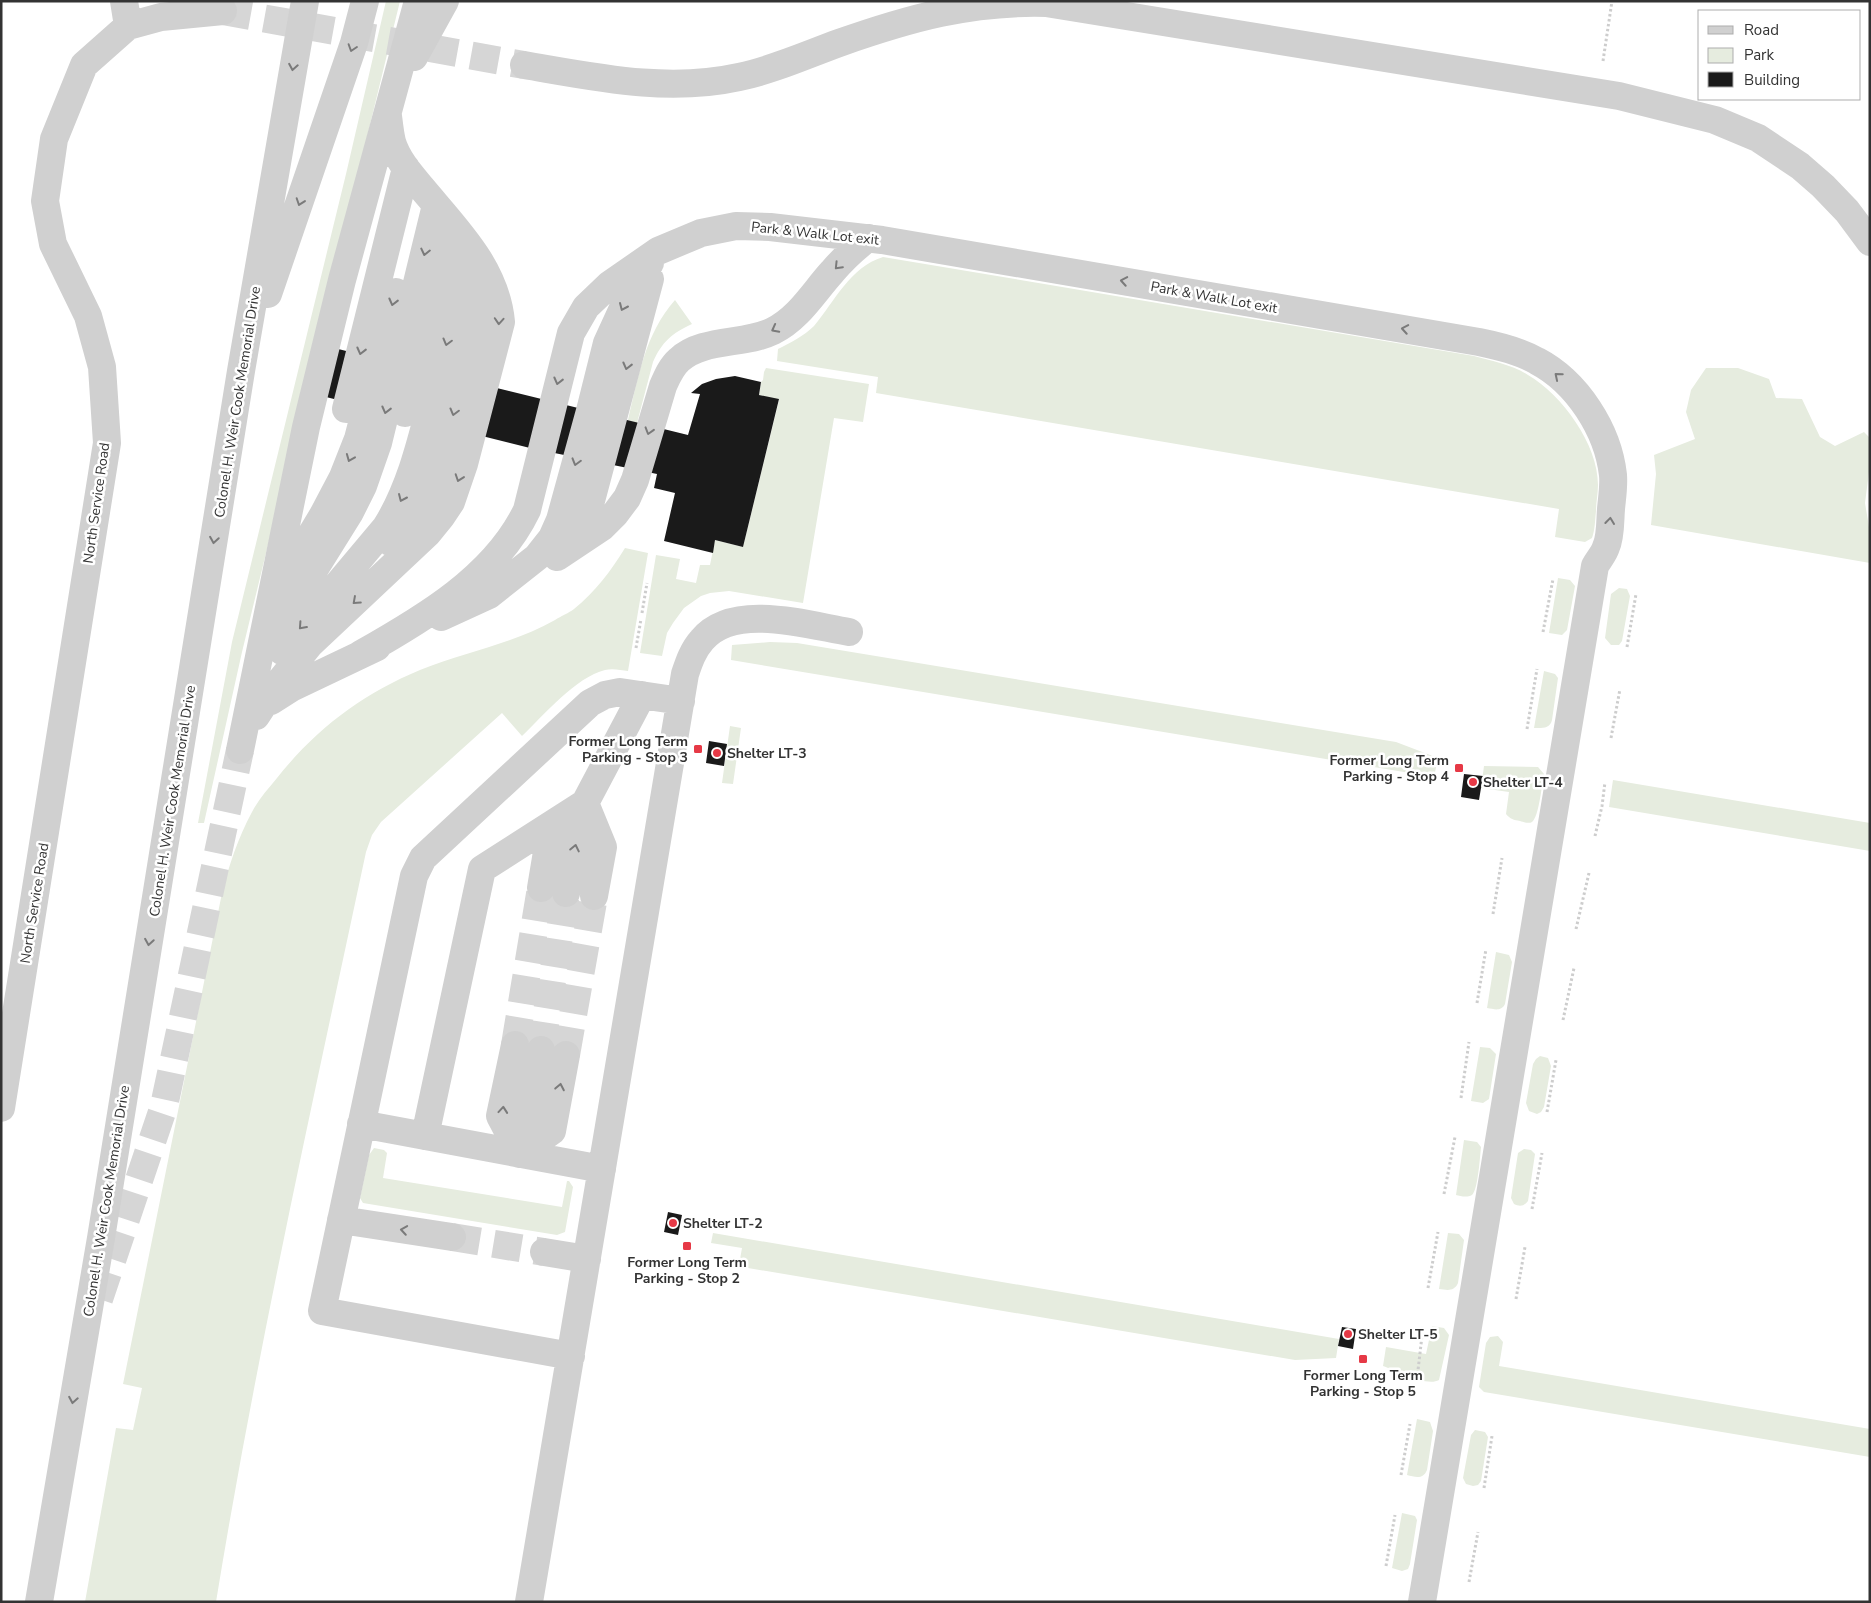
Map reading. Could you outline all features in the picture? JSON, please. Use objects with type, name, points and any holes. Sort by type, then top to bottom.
[{"type":"street","name":"Colonel H. Weir Cook Memorial Drive","points":[[39,1602],[304,1]]},
{"type":"street","points":[[242,371],[354,43],[365,1]]},
{"type":"street","points":[[280,575],[321,430],[392,143],[390,103],[445,1]]},
{"type":"street","points":[[524,65],[625,82],[659,85],[728,79],[767,70],[921,16],[965,7],[1020,2],[1046,3],[1619,96],[1715,120],[1758,138],[1800,166],[1823,186],[1846,211],[1870,242]]},
{"type":"street","name":"North Service Road","points":[[1,1108],[107,443],[102,367],[88,316],[53,244],[45,201],[54,139],[84,65],[126,14],[161,16],[223,11]]},
{"type":"street","points":[[275,622],[280,575],[306,427],[342,280],[415,13]]},
{"type":"street","points":[[252,712],[273,690],[310,644],[428,533],[451,502],[464,464],[501,322],[497,296],[492,282],[392,143]]},
{"type":"street","points":[[280,575],[339,435],[444,215]]},
{"type":"street","points":[[240,750],[252,712],[275,660],[290,638],[386,528],[405,490],[418,453],[455,312],[465,262],[444,215]]},
{"type":"street","points":[[252,712],[256,671],[275,622],[350,512],[369,472],[444,215]]},
{"type":"street","name":"Park & Walk Lot exit","points":[[361,654],[438,608],[491,561],[505,546],[518,529],[527,510],[570,333],[586,307],[609,284],[658,251],[701,233],[736,226],[770,227],[868,238],[1479,342],[1531,358],[1553,371],[1566,382],[1579,396],[1600,429],[1609,454],[1613,475],[1613,496],[1607,546],[1594,566],[1422,1602]]},
{"type":"street","points":[[252,712],[293,687],[488,594],[557,556],[602,527],[615,514],[635,480],[663,386],[679,359],[696,349],[759,336],[772,331],[792,319],[812,298],[832,272],[853,250],[868,238]]},
{"type":"street","points":[[557,556],[580,537],[584,528],[658,251]]},
{"type":"street","points":[[488,594],[537,556],[552,538],[562,511],[590,412],[607,343],[629,295],[658,251]]},
{"type":"street","points":[[529,1602],[685,674],[691,656],[702,639],[714,629],[730,621],[749,618],[771,619],[849,632]]},
{"type":"street","points":[[570,1356],[322,1311],[414,876],[423,858],[590,703],[620,692],[681,701]]},
{"type":"street","points":[[553,890],[549,840],[585,803],[642,695]]},
{"type":"street","points":[[585,803],[603,847],[594,896]]},
{"type":"street","points":[[426,1136],[482,869],[585,803]]},
{"type":"street","points":[[541,1050],[552,1131],[520,1154],[500,1116],[541,1050]]},
{"type":"street","points":[[361,1124],[602,1169]]},
{"type":"street","points":[[341,1220],[452,1237]]},
{"type":"street","points":[[544,1252],[587,1258]]},
{"type":"street","points":[[50,1602],[60,1475]]},
{"type":"path","points":[[1602,65],[1612,1]]},
{"type":"path","points":[[1543,632],[1553,579]]},
{"type":"path","points":[[642,613],[646,583]]},
{"type":"path","points":[[1627,647],[1636,594]]},
{"type":"path","points":[[636,648],[641,618]]},
{"type":"path","points":[[1527,729],[1537,669]]},
{"type":"path","points":[[1611,738],[1620,689]]},
{"type":"path","points":[[1595,836],[1602,806],[1604,782]]},
{"type":"path","points":[[1595,805],[1602,806]]},
{"type":"path","points":[[1493,914],[1502,858]]},
{"type":"path","points":[[1576,929],[1589,873]]},
{"type":"path","points":[[1476,1003],[1486,948]]},
{"type":"path","points":[[1563,1020],[1574,968]]},
{"type":"path","points":[[1461,1098],[1469,1042]]},
{"type":"path","points":[[1547,1112],[1556,1060]]},
{"type":"path","points":[[1444,1194],[1455,1137]]},
{"type":"path","points":[[1532,1209],[1542,1153]]},
{"type":"path","points":[[1428,1288],[1438,1232]]},
{"type":"path","points":[[1516,1299],[1525,1247]]},
{"type":"path","points":[[1417,1379],[1423,1327]]},
{"type":"path","points":[[1401,1475],[1410,1424]]},
{"type":"path","points":[[1484,1488],[1492,1436]]},
{"type":"path","points":[[1386,1566],[1395,1515]]},
{"type":"path","points":[[1469,1582],[1478,1532]]},
{"type":"green space","points":[[386,1],[400,1],[242,652],[204,823],[198,823],[232,642],[346,174]]},
{"type":"green space","points":[[883,257],[1474,356],[1516,369],[1541,384],[1553,395],[1576,422],[1585,437],[1592,453],[1598,485],[1595,525],[1592,538],[1585,542],[1555,537],[1559,509],[876,393],[878,377],[777,361],[778,349],[810,330],[844,286],[861,268]]},
{"type":"green space","points":[[675,300],[692,324],[673,335],[660,349],[653,362],[637,423],[628,420],[644,357],[656,327]]},
{"type":"green space","points":[[766,368],[869,384],[863,422],[834,418],[803,603],[729,591],[710,593],[701,596],[684,608],[667,633],[662,656],[640,653],[656,555],[680,559],[676,579],[696,583],[700,565],[710,565],[715,540],[743,547],[779,400],[759,395]]},
{"type":"green space","points":[[1706,368],[1738,368],[1769,379],[1776,398],[1802,399],[1820,437],[1835,446],[1864,432],[1870,438],[1870,464],[1865,503],[1870,533],[1870,563],[1651,525],[1656,474],[1654,455],[1695,439],[1686,412],[1691,390]]},
{"type":"green space","points":[[625,548],[648,553],[628,671],[608,669],[583,680],[561,698],[522,736],[502,713],[381,822],[372,835],[366,852],[286,1226],[249,1414],[216,1602],[85,1602],[116,1428],[133,1430],[142,1388],[123,1384],[222,893],[234,852],[254,808],[292,760],[341,715],[379,690],[420,670],[506,642],[570,612],[596,588]]},
{"type":"green space","points":[[1558,578],[1570,580],[1575,586],[1567,630],[1562,635],[1549,633]]},
{"type":"green space","points":[[1619,588],[1627,589],[1630,596],[1622,641],[1619,645],[1611,645],[1605,638],[1611,594]]},
{"type":"green space","points":[[770,642],[797,643],[1396,742],[1438,758],[1434,777],[731,660],[732,645]]},
{"type":"green space","points":[[1544,671],[1555,674],[1558,678],[1552,720],[1548,726],[1534,728]]},
{"type":"green space","points":[[730,726],[741,728],[733,784],[722,783]]},
{"type":"green space","points":[[1484,766],[1538,767],[1544,774],[1538,807],[1532,822],[1526,823],[1514,820],[1506,814],[1509,792],[1481,788]]},
{"type":"green space","points":[[1613,780],[1870,823],[1870,851],[1609,807]]},
{"type":"green space","points":[[1496,952],[1509,955],[1512,962],[1505,1004],[1497,1009],[1487,1008]]},
{"type":"green space","points":[[1480,1047],[1490,1048],[1496,1054],[1489,1099],[1483,1103],[1471,1101]]},
{"type":"green space","points":[[1540,1056],[1548,1058],[1551,1066],[1544,1107],[1537,1114],[1529,1111],[1526,1103],[1533,1064]]},
{"type":"green space","points":[[1464,1140],[1477,1142],[1481,1147],[1476,1187],[1472,1195],[1466,1197],[1456,1195]]},
{"type":"green space","points":[[374,1148],[384,1150],[387,1153],[383,1178],[562,1207],[567,1181],[569,1181],[573,1187],[565,1232],[557,1235],[363,1203],[360,1198],[369,1155]]},
{"type":"green space","points":[[1524,1149],[1531,1150],[1535,1154],[1528,1201],[1520,1206],[1514,1204],[1511,1198],[1518,1153]]},
{"type":"green space","points":[[713,1233],[1339,1339],[1336,1358],[1295,1360],[748,1268],[739,1265],[742,1248],[711,1243]]},
{"type":"green space","points":[[1448,1233],[1459,1234],[1464,1240],[1458,1283],[1454,1288],[1447,1290],[1439,1289]]},
{"type":"green space","points":[[1432,1326],[1444,1328],[1449,1335],[1439,1380],[1434,1382],[1419,1380],[1383,1366],[1386,1347],[1426,1354]]},
{"type":"green space","points":[[1498,1336],[1503,1342],[1499,1366],[1870,1429],[1870,1457],[1484,1392],[1479,1387],[1486,1343],[1490,1337]]},
{"type":"green space","points":[[1417,1419],[1430,1422],[1433,1431],[1427,1470],[1421,1477],[1407,1475]]},
{"type":"green space","points":[[1475,1430],[1485,1432],[1488,1437],[1481,1481],[1478,1485],[1473,1486],[1466,1484],[1463,1478],[1471,1435]]},
{"type":"green space","points":[[1402,1513],[1415,1516],[1417,1520],[1410,1564],[1408,1569],[1402,1571],[1392,1568]]},
{"type":"building","points":[[326,346],[688,435],[700,394],[691,393],[702,384],[716,379],[735,376],[761,382],[759,395],[779,399],[743,547],[715,540],[713,553],[664,541],[675,493],[654,488],[657,474],[530,448],[314,394]]},
{"type":"building","name":"Shelter LT-3","points":[[709,741],[727,744],[724,766],[706,763]]},
{"type":"building","name":"Shelter LT-4","points":[[1464,774],[1483,776],[1479,800],[1461,797]]},
{"type":"building","name":"Shelter LT-2","points":[[668,1212],[682,1215],[678,1235],[664,1232]]},
{"type":"building","name":"Shelter LT-5","points":[[1342,1327],[1356,1329],[1353,1349],[1338,1346]]},
{"type":"tunnel","points":[[223,11],[524,65]]},
{"type":"tunnel","points":[[99,1299],[164,1106],[240,750]]},
{"type":"tunnel","points":[[515,1045],[541,888]]},
{"type":"tunnel","points":[[541,1050],[566,893]]},
{"type":"tunnel","points":[[566,1055],[594,896]]},
{"type":"tunnel","points":[[452,1237],[544,1252]]},
{"type":"place","name":"Former Long Term Parking - Stop 3","points":[[698,749]]},
{"type":"place","name":"Shelter LT-3","points":[[717,753]]},
{"type":"place","name":"Former Long Term Parking - Stop 4","points":[[1459,768]]},
{"type":"place","name":"Shelter LT-4","points":[[1473,782]]},
{"type":"place","name":"Shelter LT-2","points":[[673,1223]]},
{"type":"place","name":"Former Long Term Parking - Stop 2","points":[[687,1246]]},
{"type":"place","name":"Shelter LT-5","points":[[1348,1334]]},
{"type":"place","name":"Former Long Term Parking - Stop 5","points":[[1363,1359]]}]
